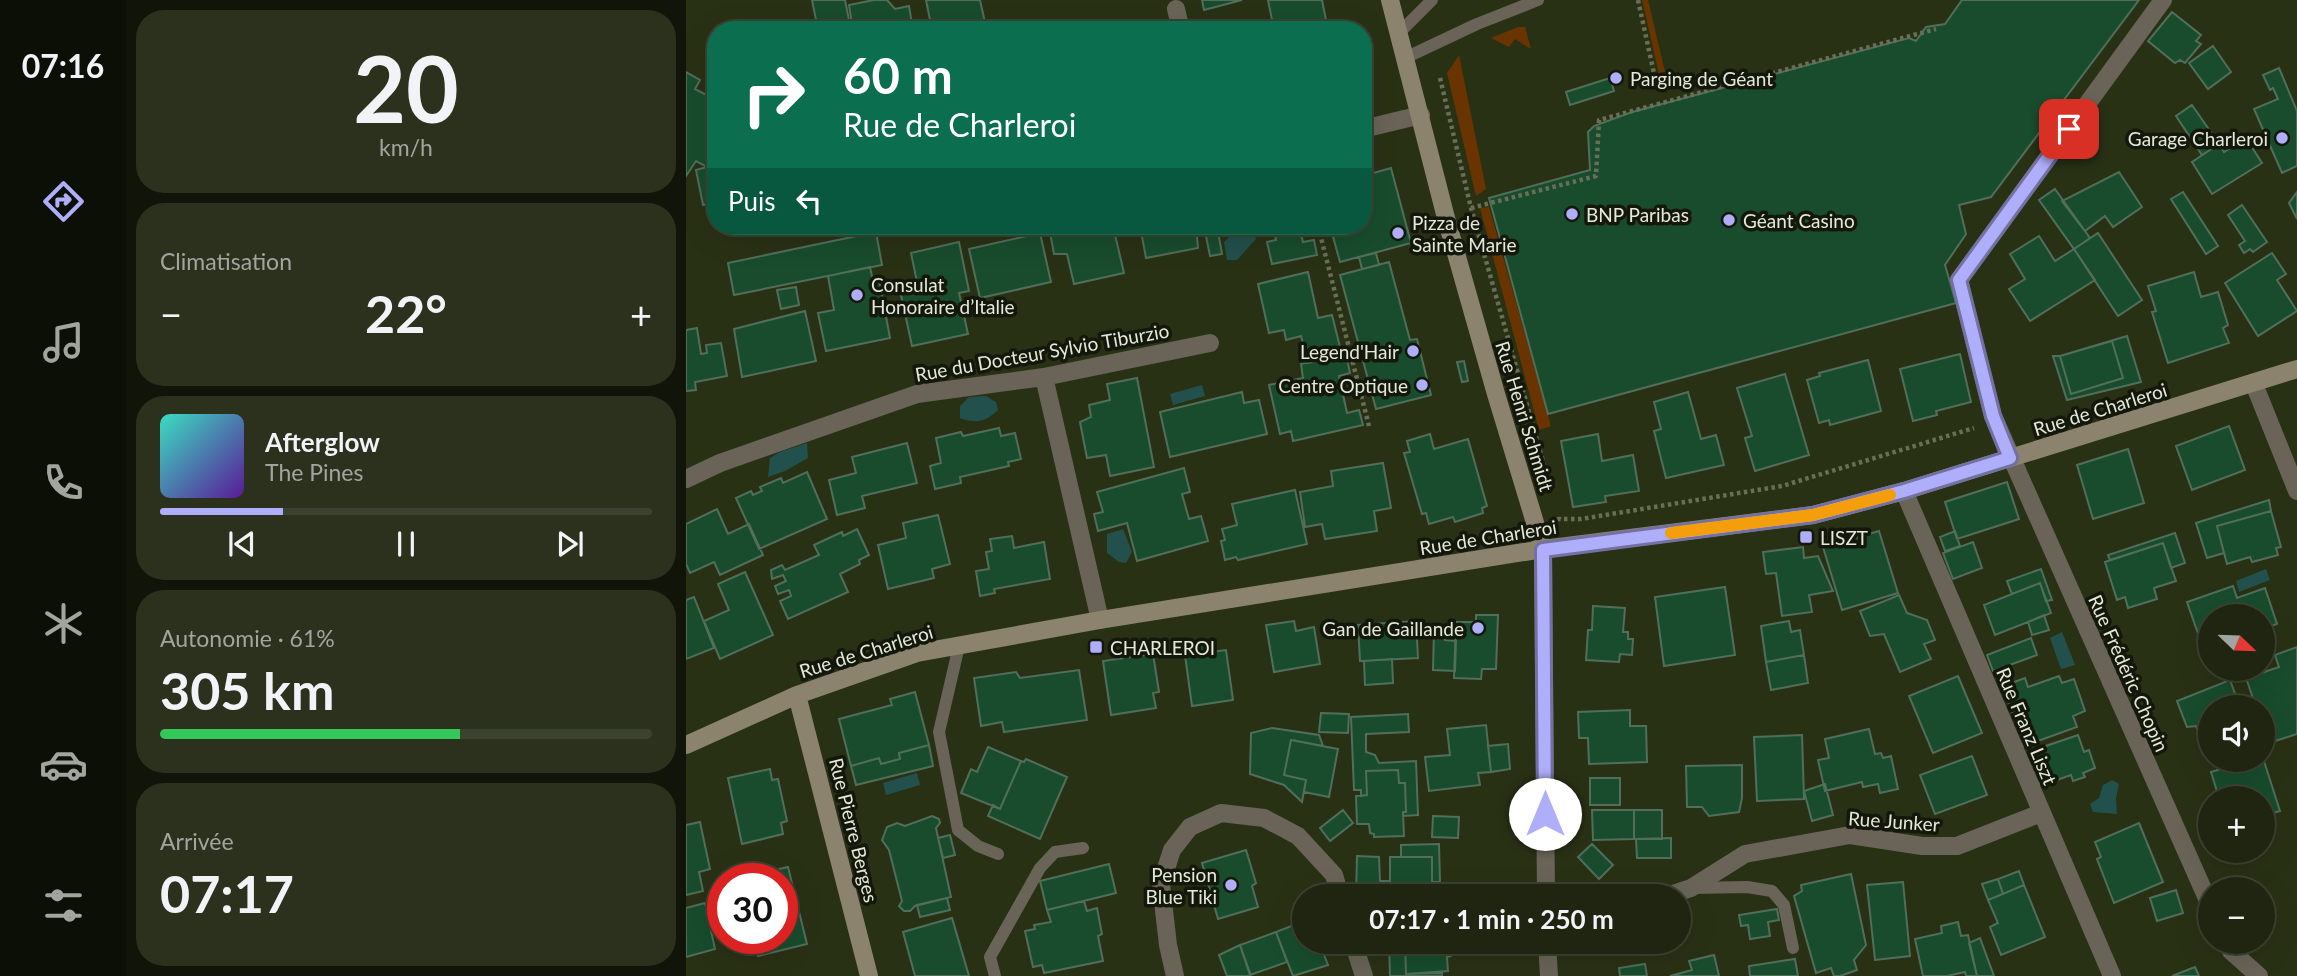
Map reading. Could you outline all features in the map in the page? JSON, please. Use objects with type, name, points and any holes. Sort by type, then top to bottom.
[{"type":"street","name":"Rue Henri Schmidt","points":[[1390,0],[1446,218],[1543,550],[1546,884]]},
{"type":"street","name":"Rue Frédéric Chopin","points":[[2163,0],[1959,280],[1993,416],[2198,878]]},
{"type":"street","points":[[1176,9],[1179,21]]},
{"type":"street","points":[[1372,127],[1421,115]]},
{"type":"street","name":"Rue du Docteur Sylvio Tiburzio","points":[[686,479],[720,463],[917,394],[1044,377],[1210,343]]},
{"type":"street","name":"Rue de Charleroi","points":[[686,745],[797,695],[917,653],[1100,620],[1543,550],[1813,515],[1904,491],[2297,369]]},
{"type":"street","points":[[1044,377],[1100,620]]},
{"type":"street","points":[[2254,384],[2297,491]]},
{"type":"street","name":"Rue Franz Liszt","points":[[1904,491],[2112,976]]},
{"type":"street","name":"Rue Pierre Berges","points":[[797,695],[869,976]]},
{"type":"street","points":[[1175,976],[1168,945],[1161,884],[1172,850],[1190,827],[1221,813],[1264,818],[1298,836],[1334,875],[1337,884]]},
{"type":"street","name":"Rue Junker","points":[[1691,888],[1745,854],[1850,835],[1922,846],[1958,846],[2041,813]]},
{"type":"street","points":[[1357,954],[1364,976]]},
{"type":"street","points":[[1548,954],[1549,976]]},
{"type":"street","points":[[2234,954],[2259,976]]},
{"type":"lane","points":[[1400,32],[1432,0]]},
{"type":"lane","points":[[1406,57],[1477,24],[1538,0]]},
{"type":"lane","points":[[959,646],[939,732],[958,830],[978,846],[998,854]]},
{"type":"lane","points":[[995,976],[990,957],[1040,868],[1055,852],[1083,848]]},
{"type":"lane","points":[[1691,888],[1747,887],[1772,891],[1784,905],[1793,948]]},
{"type":"path","points":[[1638,0],[1655,78]]},
{"type":"path","points":[[1471,208],[1596,176],[1599,120],[1936,29]]},
{"type":"path","points":[[1440,78],[1471,208],[1545,467]]},
{"type":"path","points":[[1320,235],[1369,426]]},
{"type":"path","points":[[1556,506],[1559,519],[1581,519],[1782,486],[1972,430],[1977,425]]},
{"type":"shaded area","points":[[1642,0],[1648,0],[1666,76],[1660,78]]},
{"type":"shaded area","points":[[1518,27],[1525,27],[1531,49],[1515,39],[1509,47],[1491,38]]},
{"type":"shaded area","points":[[1459,55],[1486,189],[1476,196],[1447,73]]},
{"type":"shaded area","points":[[1489,207],[1551,426],[1539,430],[1480,208]]},
{"type":"water","points":[[1231,235],[1254,235],[1256,239],[1237,260],[1227,260],[1224,242]]},
{"type":"water","points":[[1202,385],[1205,396],[1173,405],[1170,394]]},
{"type":"water","points":[[986,396],[996,402],[998,410],[981,421],[960,418],[960,406],[969,397]]},
{"type":"water","points":[[807,443],[808,458],[768,477],[770,458]]},
{"type":"water","points":[[1123,529],[1132,552],[1126,563],[1119,562],[1107,553],[1107,534]]},
{"type":"water","points":[[2266,569],[2270,580],[2239,592],[2236,581]]},
{"type":"water","points":[[2062,632],[2075,665],[2061,669],[2050,638]]},
{"type":"water","points":[[917,773],[920,785],[886,795],[883,783]]},
{"type":"water","points":[[2112,780],[2119,784],[2117,814],[2093,812],[2090,804],[2099,798],[2103,785]]},
{"type":"building","points":[[812,0],[845,0],[849,21],[816,21]]},
{"type":"building","points":[[887,0],[895,9],[909,6],[912,21],[852,21],[849,5]]},
{"type":"building","points":[[926,0],[980,0],[985,21],[930,21]]},
{"type":"building","points":[[1202,0],[1242,0],[1204,10]]},
{"type":"building","points":[[1268,0],[1322,0],[1326,21],[1272,21]]},
{"type":"building","name":"Géant Casino","points":[[1962,0],[2139,0],[1991,197],[1959,205],[1966,234],[1945,265],[1956,303],[1548,414],[1489,198],[1590,170],[1588,132],[1594,126],[1632,112],[1909,38],[1916,41],[1926,27],[1945,24]]},
{"type":"building","points":[[2172,12],[2201,35],[2196,41],[2201,44],[2185,63],[2180,60],[2175,63],[2148,41]]},
{"type":"building","points":[[2213,46],[2231,72],[2208,89],[2189,63]]},
{"type":"building","name":"Garage Charleroi","points":[[2279,68],[2297,111],[2297,166],[2282,173],[2254,109],[2278,99],[2263,75]]},
{"type":"building","points":[[686,72],[700,80],[695,89],[707,95],[707,167],[696,161],[686,176]]},
{"type":"building","points":[[1610,78],[1614,91],[1570,105],[1566,92]]},
{"type":"building","points":[[2192,105],[2219,144],[2202,155],[2176,116]]},
{"type":"building","points":[[2246,138],[2262,163],[2212,194],[2192,162],[2219,144],[2224,152]]},
{"type":"building","points":[[707,167],[707,204],[703,205],[696,170]]},
{"type":"building","points":[[1391,168],[1411,243],[1340,262],[1332,235],[1372,235],[1372,173]]},
{"type":"building","points":[[2119,172],[2142,207],[2113,227],[2105,216],[2085,231],[2062,201]]},
{"type":"building","points":[[2055,189],[2090,238],[2074,249],[2039,200]]},
{"type":"building","points":[[2183,192],[2218,246],[2206,254],[2171,199]]},
{"type":"building","points":[[2297,192],[2297,219],[2289,203]]},
{"type":"building","points":[[2242,205],[2267,242],[2253,252],[2250,249],[2244,253],[2239,245],[2245,241],[2228,215]]},
{"type":"building","points":[[2098,233],[2142,300],[2118,316],[2074,249]]},
{"type":"building","points":[[862,235],[877,235],[882,265],[734,295],[728,263]]},
{"type":"building","points":[[1040,235],[1051,282],[980,298],[969,249]]},
{"type":"building","points":[[1050,235],[1115,235],[1124,273],[1074,284],[1067,254],[1054,254]]},
{"type":"building","points":[[1142,235],[1197,235],[1198,248],[1146,258]]},
{"type":"building","points":[[1206,235],[1219,235],[1222,254],[1210,256]]},
{"type":"building","points":[[1275,235],[1301,235],[1303,242],[1314,240],[1317,255],[1272,264],[1267,242],[1276,240]]},
{"type":"building","points":[[2039,236],[2055,261],[2074,249],[2095,280],[2030,321],[2009,289],[2025,279],[2010,254]]},
{"type":"building","points":[[959,242],[969,291],[959,293],[968,334],[912,346],[899,286],[917,282],[911,253]]},
{"type":"building","points":[[1376,253],[1379,265],[1362,269],[1359,257]]},
{"type":"building","points":[[2272,253],[2286,274],[2277,280],[2297,311],[2258,336],[2225,283]]},
{"type":"building","points":[[1389,262],[1410,340],[1417,339],[1431,395],[1376,409],[1340,275]]},
{"type":"building","name":"Consulat Honoraire d’Italie","points":[[870,267],[873,281],[879,279],[890,338],[826,351],[818,313],[834,310],[828,276]]},
{"type":"building","points":[[1308,272],[1318,318],[1332,315],[1342,355],[1308,363],[1301,336],[1286,340],[1284,330],[1269,333],[1258,284]]},
{"type":"building","points":[[2194,272],[2201,297],[2218,292],[2228,325],[2223,328],[2229,343],[2168,363],[2152,312],[2156,311],[2148,286]]},
{"type":"building","points":[[796,287],[799,305],[781,309],[777,290]]},
{"type":"building","points":[[805,311],[816,361],[742,377],[734,329]]},
{"type":"building","points":[[697,328],[701,354],[707,353],[706,345],[721,343],[727,376],[695,382],[696,390],[686,391],[686,330]]},
{"type":"building","points":[[2127,336],[2141,382],[2067,400],[2053,356]]},
{"type":"building","points":[[2112,341],[2123,378],[2071,394],[2060,356]]},
{"type":"building","points":[[1346,354],[1350,373],[1339,376],[1347,413],[1359,410],[1363,425],[1293,441],[1291,431],[1280,434],[1269,385],[1303,378],[1301,364]]},
{"type":"building","points":[[1960,354],[1971,402],[1936,411],[1937,415],[1913,421],[1900,369]]},
{"type":"building","points":[[1868,360],[1881,411],[1830,425],[1829,420],[1819,423],[1807,380],[1820,376],[1819,373]]},
{"type":"building","points":[[1464,361],[1468,381],[1462,382],[1457,362]]},
{"type":"building","points":[[1785,374],[1809,455],[1755,471],[1745,438],[1752,436],[1737,388]]},
{"type":"building","points":[[1137,378],[1154,467],[1110,476],[1106,455],[1087,458],[1080,422],[1091,417],[1089,405],[1110,400],[1107,384]]},
{"type":"building","points":[[1242,392],[1244,403],[1259,400],[1267,434],[1170,457],[1160,412]]},
{"type":"building","points":[[1688,392],[1701,439],[1716,435],[1724,465],[1666,478],[1654,431],[1661,429],[1654,402]]},
{"type":"building","points":[[2229,426],[2245,470],[2192,490],[2176,446]]},
{"type":"building","points":[[999,428],[1001,436],[1015,433],[1021,459],[1008,462],[1009,466],[960,477],[961,483],[935,489],[930,466],[941,463],[936,438],[961,432],[963,436]]},
{"type":"building","points":[[1430,434],[1434,449],[1468,439],[1487,506],[1482,508],[1483,513],[1455,522],[1453,517],[1429,524],[1426,513],[1422,514],[1404,453],[1410,452],[1407,441]]},
{"type":"building","points":[[1598,434],[1602,461],[1633,455],[1639,491],[1605,496],[1606,502],[1573,507],[1561,441]]},
{"type":"building","points":[[907,443],[917,483],[862,496],[865,508],[837,515],[829,480],[856,473],[852,457]]},
{"type":"building","points":[[2128,449],[2144,503],[2093,519],[2077,465]]},
{"type":"building","points":[[1383,463],[1391,508],[1374,511],[1377,531],[1325,539],[1322,524],[1305,527],[1300,492],[1333,486],[1331,471]]},
{"type":"building","points":[[1184,468],[1190,492],[1182,494],[1189,519],[1201,516],[1208,541],[1137,561],[1127,523],[1098,531],[1094,514],[1103,512],[1097,492]]},
{"type":"building","points":[[807,472],[827,519],[759,549],[736,498],[751,491],[753,495],[762,491],[760,487],[781,478],[783,483]]},
{"type":"building","points":[[2007,482],[2019,519],[1957,539],[1945,502]]},
{"type":"building","points":[[1295,490],[1307,544],[1238,560],[1236,557],[1225,560],[1221,541],[1225,540],[1222,529],[1237,525],[1232,504]]},
{"type":"building","points":[[2269,500],[2271,511],[2217,526],[2224,553],[2207,558],[2196,523]]},
{"type":"building","points":[[717,509],[728,534],[749,524],[763,555],[720,575],[714,562],[690,573],[686,564],[686,524]]},
{"type":"building","points":[[2271,511],[2281,547],[2276,548],[2278,555],[2252,562],[2250,557],[2227,564],[2217,526]]},
{"type":"building","points":[[938,515],[950,564],[932,569],[934,578],[888,589],[878,545],[906,538],[903,523]]},
{"type":"building","points":[[857,529],[869,555],[859,560],[860,564],[840,574],[848,592],[788,619],[780,601],[791,596],[789,590],[778,594],[775,586],[786,581],[783,575],[772,579],[771,570],[782,565],[785,570],[819,555],[814,545],[842,532],[843,536]]},
{"type":"building","points":[[1879,531],[1898,593],[1842,610],[1823,547]]},
{"type":"building","points":[[1955,531],[1960,546],[1945,551],[1940,537]]},
{"type":"building","points":[[2175,533],[2185,563],[2171,568],[2163,543],[2110,560],[2108,555]]},
{"type":"building","points":[[1012,536],[1014,548],[1044,542],[1050,579],[994,589],[995,593],[980,596],[976,571],[989,569],[986,552],[992,551],[990,539]]},
{"type":"building","points":[[1973,542],[1982,568],[1953,579],[1943,553]]},
{"type":"building","points":[[2163,543],[2176,581],[2154,588],[2157,599],[2128,608],[2125,597],[2117,600],[2105,562]]},
{"type":"building","points":[[1803,547],[1804,558],[1818,556],[1833,591],[1809,595],[1812,612],[1782,616],[1776,573],[1766,574],[1763,552]]},
{"type":"building","points":[[2041,569],[2052,600],[2046,601],[2040,583],[2012,594],[2007,581]]},
{"type":"building","points":[[745,572],[773,635],[720,659],[704,621],[729,610],[718,584]]},
{"type":"building","points":[[2040,583],[2051,613],[1995,635],[1984,605]]},
{"type":"building","points":[[2233,586],[2237,598],[2265,588],[2270,604],[2198,604],[2198,634],[2187,602]]},
{"type":"building","points":[[1725,587],[1735,655],[1664,666],[1655,597]]},
{"type":"building","points":[[1899,595],[1907,613],[1927,620],[1935,640],[1924,644],[1931,659],[1900,672],[1884,634],[1870,636],[1860,611]]},
{"type":"building","points":[[694,597],[714,648],[686,659],[686,600]]},
{"type":"building","points":[[1593,606],[1625,608],[1623,632],[1628,632],[1628,639],[1633,639],[1632,655],[1620,654],[1619,662],[1586,660]]},
{"type":"building","points":[[1476,615],[1498,615],[1496,669],[1482,669],[1481,679],[1454,678],[1456,622],[1476,622]]},
{"type":"building","points":[[2044,615],[2049,630],[2032,635],[2028,622]]},
{"type":"building","points":[[1294,621],[1296,631],[1314,627],[1320,664],[1274,672],[1266,625]]},
{"type":"building","points":[[1416,621],[1418,658],[1360,661],[1358,625]]},
{"type":"building","points":[[1789,621],[1791,632],[1800,630],[1804,655],[1766,662],[1761,626]]},
{"type":"building","points":[[1434,630],[1445,631],[1445,640],[1456,641],[1455,671],[1433,670]]},
{"type":"building","points":[[2031,638],[2037,655],[1993,671],[1987,655]]},
{"type":"building","points":[[1209,644],[1211,652],[1226,650],[1233,700],[1192,706],[1184,648]]},
{"type":"building","points":[[2297,647],[2297,734],[2275,741],[2275,695],[2252,695],[2247,681],[2275,681],[2275,668],[2279,667],[2275,655]]},
{"type":"building","points":[[1153,654],[1159,692],[1153,693],[1156,708],[1111,715],[1103,661]]},
{"type":"building","points":[[1804,655],[1808,683],[1771,690],[1766,662]]},
{"type":"building","points":[[1392,659],[1393,683],[1365,685],[1364,661]]},
{"type":"building","points":[[1079,670],[1087,720],[1004,732],[1002,722],[981,726],[974,678],[1016,672],[1020,678]]},
{"type":"building","points":[[1958,676],[1982,733],[1933,753],[1909,696]]},
{"type":"building","points":[[2059,676],[2062,683],[2074,679],[2085,711],[2073,716],[2077,727],[2024,746],[2003,686],[2025,678],[2028,687]]},
{"type":"building","points":[[2227,681],[2230,681],[2236,695],[2198,695],[2198,731],[2196,726],[2187,727],[2177,701]]},
{"type":"building","points":[[915,692],[929,745],[899,753],[900,759],[881,764],[879,758],[851,766],[839,719],[892,705],[890,699]]},
{"type":"building","points":[[1630,710],[1630,726],[1646,726],[1647,762],[1589,764],[1588,738],[1579,738],[1578,712]]},
{"type":"building","points":[[1321,713],[1349,714],[1348,733],[1319,732]]},
{"type":"building","points":[[1408,714],[1409,732],[1366,734],[1366,752],[1375,755],[1379,763],[1416,761],[1418,815],[1403,816],[1403,812],[1406,812],[1405,783],[1399,783],[1398,770],[1366,771],[1367,795],[1361,796],[1361,790],[1354,790],[1351,717]]},
{"type":"building","points":[[1486,725],[1491,772],[1478,773],[1480,785],[1429,791],[1425,757],[1450,755],[1447,729]]},
{"type":"building","points":[[1272,728],[1319,735],[1323,746],[1291,740],[1284,775],[1306,780],[1302,802],[1284,785],[1250,774],[1251,733]]},
{"type":"building","points":[[1869,729],[1875,754],[1881,753],[1883,758],[1891,756],[1898,789],[1880,793],[1878,784],[1863,787],[1862,782],[1825,791],[1818,760],[1829,758],[1825,739]]},
{"type":"building","points":[[1802,735],[1804,799],[1757,801],[1754,737]]},
{"type":"building","points":[[2078,735],[2084,752],[2089,750],[2095,768],[2083,773],[2085,777],[2073,781],[2071,775],[2040,786],[2028,752]]},
{"type":"building","points":[[1291,740],[1338,749],[1329,797],[1304,792],[1306,780],[1284,775]]},
{"type":"building","points":[[1508,744],[1510,769],[1491,772],[1488,746]]},
{"type":"building","points":[[929,745],[933,766],[856,785],[851,766],[879,758],[881,764],[900,759],[899,753]]},
{"type":"building","points":[[988,747],[1021,761],[1000,809],[961,793],[971,769],[977,772]]},
{"type":"building","points":[[1972,756],[1987,795],[1935,814],[1920,775]]},
{"type":"building","points":[[1026,759],[1067,777],[1040,839],[988,816],[993,805],[1000,809],[1021,761]]},
{"type":"building","points":[[1742,765],[1742,798],[1739,812],[1709,816],[1702,807],[1687,807],[1686,766]]},
{"type":"building","points":[[770,769],[772,780],[778,779],[787,821],[781,823],[783,834],[742,844],[728,778]]},
{"type":"building","points":[[1398,770],[1399,783],[1405,783],[1404,836],[1374,837],[1374,834],[1370,833],[1369,824],[1357,824],[1356,796],[1367,795],[1366,771]]},
{"type":"building","points":[[2211,772],[2267,772],[2272,786],[2215,786]]},
{"type":"building","points":[[1590,778],[1620,778],[1620,805],[1590,805]]},
{"type":"building","points":[[1825,784],[1833,815],[1812,821],[1804,791]]},
{"type":"building","points":[[2275,795],[2280,811],[2275,812]]},
{"type":"building","points":[[1343,810],[1353,823],[1330,841],[1320,828]]},
{"type":"building","points":[[1592,810],[1634,810],[1634,839],[1593,840]]},
{"type":"building","points":[[1634,810],[1662,810],[1662,839],[1634,839]]},
{"type":"building","points":[[932,816],[939,819],[940,823],[936,828],[951,897],[904,911],[899,906],[902,901],[889,850],[882,840],[887,827],[897,823],[905,826]]},
{"type":"building","points":[[1433,816],[1459,817],[1458,838],[1432,837]]},
{"type":"building","points":[[700,822],[709,863],[707,870],[699,872],[703,891],[686,895],[686,825]]},
{"type":"building","points":[[2139,823],[2163,882],[2114,903],[2097,859],[2101,857],[2095,842]]},
{"type":"building","points":[[950,835],[955,855],[943,858],[938,838]]},
{"type":"building","points":[[1671,838],[1671,858],[1637,858],[1636,839]]},
{"type":"building","points":[[1439,844],[1440,882],[1432,882],[1432,857],[1401,857],[1401,845]]},
{"type":"building","points":[[1592,844],[1613,865],[1599,879],[1578,857]]},
{"type":"building","name":"Pension Blue Tiki","points":[[1246,850],[1256,883],[1252,886],[1258,907],[1218,919],[1202,863]]},
{"type":"building","points":[[1357,856],[1379,857],[1380,881],[1390,881],[1390,857],[1432,857],[1432,884],[1356,884]]},
{"type":"building","points":[[1109,864],[1116,893],[1047,910],[1040,881]]},
{"type":"building","points":[[2019,871],[2024,885],[2003,894],[1998,879]]},
{"type":"building","points":[[1851,874],[1866,945],[1854,960],[1857,970],[1840,976],[1834,976],[1831,968],[1816,973],[1794,896],[1802,891],[1801,885]]},
{"type":"building","points":[[1998,879],[2003,894],[1988,900],[1982,884]]},
{"type":"building","points":[[1903,882],[1910,956],[1875,960],[1867,885]]},
{"type":"building","points":[[2024,885],[2045,937],[2001,955],[1990,927],[1998,923],[1988,900]]},
{"type":"building","points":[[2176,890],[2183,913],[2157,921],[2150,898]]},
{"type":"building","points":[[947,898],[950,910],[920,917],[917,905]]},
{"type":"building","points":[[1084,901],[1087,911],[1097,908],[1102,934],[1098,936],[1103,961],[1044,973],[1042,965],[1033,967],[1025,931],[1035,929],[1034,925],[1051,922],[1047,910]]},
{"type":"building","points":[[705,903],[707,951],[686,957],[686,908]]},
{"type":"building","points":[[798,908],[807,944],[798,946]]},
{"type":"building","points":[[1777,909],[1779,920],[1768,922],[1770,936],[1750,939],[1748,925],[1741,926],[1739,915]]},
{"type":"building","points":[[952,918],[969,976],[915,976],[903,932]]},
{"type":"building","points":[[1958,922],[1961,936],[1968,935],[1977,976],[1966,976],[1965,972],[1947,976],[1923,976],[1915,939],[1942,933],[1941,926]]},
{"type":"building","points":[[1292,926],[1292,954],[1324,954],[1328,965],[1293,976],[1276,932]]},
{"type":"building","points":[[1276,932],[1287,962],[1250,975],[1240,945]]},
{"type":"building","points":[[1980,938],[1994,976],[1977,976],[1969,943]]},
{"type":"building","points":[[1240,945],[1251,976],[1227,976],[1219,955]]},
{"type":"building","points":[[1389,954],[1405,954],[1406,974],[1442,973],[1442,976],[1390,976]]},
{"type":"building","points":[[1405,954],[1451,954],[1447,957],[1448,971],[1406,974]]},
{"type":"building","points":[[1714,955],[1719,976],[1670,976],[1692,970],[1689,961]]},
{"type":"building","points":[[1795,959],[1798,976],[1750,976],[1749,966]]},
{"type":"building","points":[[1645,964],[1647,976],[1620,976],[1619,968]]},
{"type":"building","points":[[2195,967],[2199,976],[2172,976]]},
{"type":"slow traffic","points":[[1671,533],[1813,515],[1890,495]]},
{"type":"place","name":"Parging de Géant","points":[[1616,78]]},
{"type":"place","name":"Garage Charleroi","points":[[2282,138]]},
{"type":"place","name":"BNP Paribas","points":[[1572,214]]},
{"type":"place","name":"Géant Casino","points":[[1729,220]]},
{"type":"place","name":"Pizza de Sainte Marie","points":[[1398,233]]},
{"type":"place","name":"Consulat Honoraire d’Italie","points":[[857,295]]},
{"type":"place","name":"Legend'Hair","points":[[1413,351]]},
{"type":"place","name":"Centre Optique","points":[[1422,385]]},
{"type":"place","name":"LISZT","points":[[1806,537]]},
{"type":"place","name":"Gan de Gaillande","points":[[1478,628]]},
{"type":"place","name":"CHARLEROI","points":[[1096,647]]},
{"type":"place","name":"Pension Blue Tiki","points":[[1231,885]]},
{"type":"route","points":[[1545,814],[1543,550],[1813,515],[1904,491],[2010,458],[1993,416],[1959,280],[2069,129]]}]
